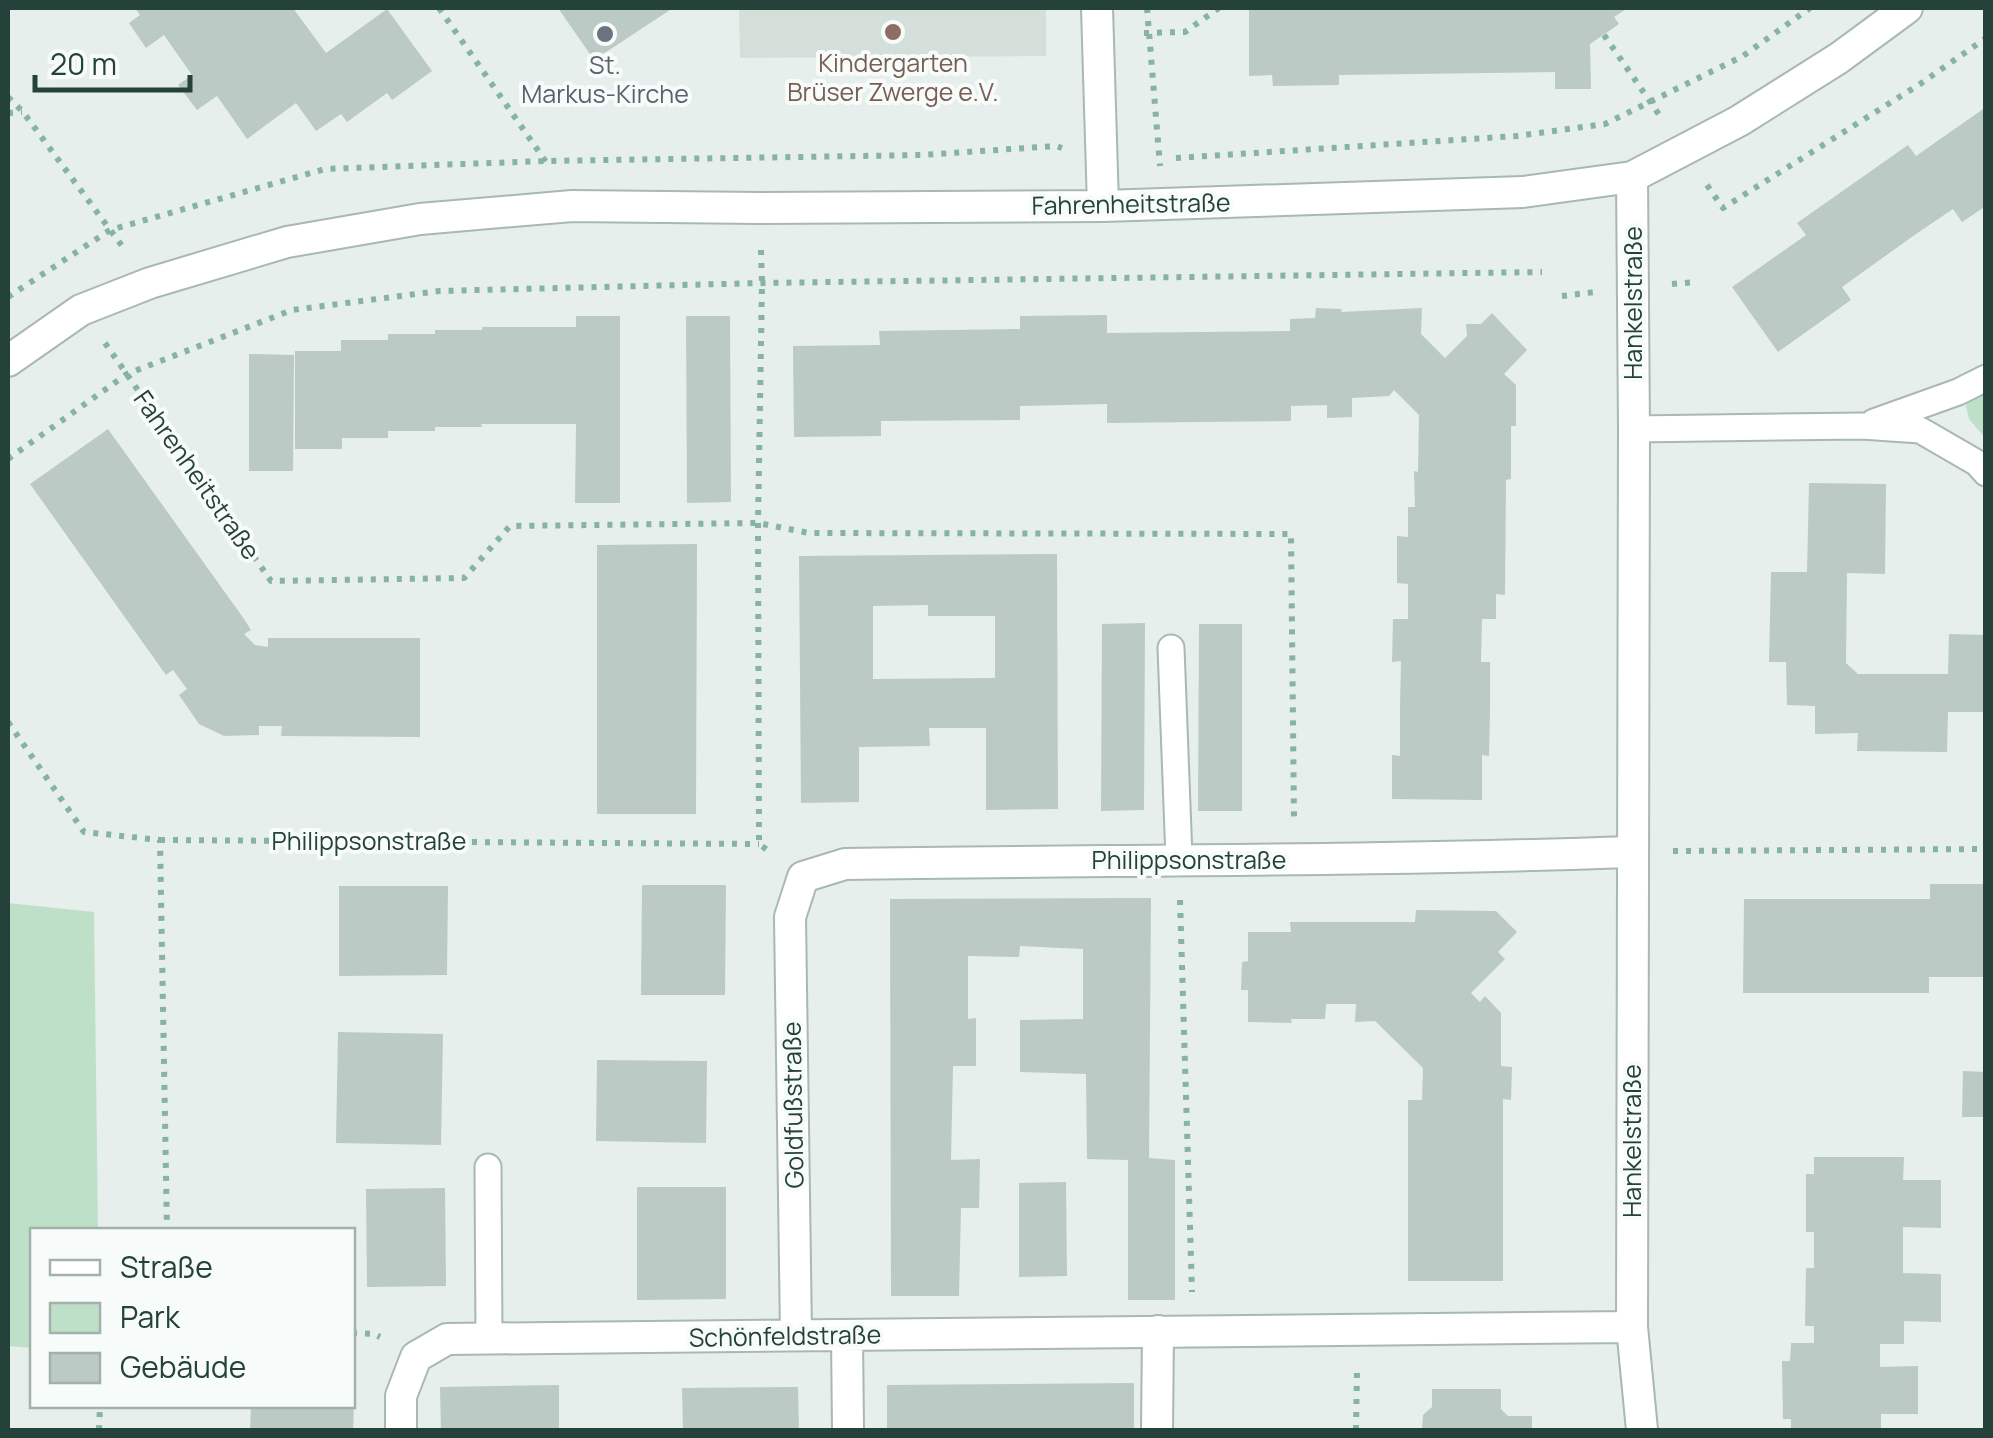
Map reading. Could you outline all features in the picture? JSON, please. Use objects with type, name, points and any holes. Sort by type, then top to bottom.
[{"type":"street","points":[[1098,8],[1102,206]]},
{"type":"street","name":"Fahrenheitstraße","points":[[8,361],[81,310],[150,283],[287,242],[420,219],[572,206],[1102,206],[1523,192],[1632,176],[1738,121],[1839,58],[1907,8]]},
{"type":"street","name":"Hankelstraße","points":[[1632,176],[1632,1327],[1642,1430]]},
{"type":"street","name":"Philippsonstraße","points":[[803,877],[845,864],[1179,858],[1295,861],[1632,852]]},
{"type":"street","name":"Goldfußstraße","points":[[796,1335],[790,917],[803,877]]},
{"type":"street","name":"Schönfeldstraße","points":[[401,1430],[401,1396],[416,1358],[447,1339],[1632,1327]]},
{"type":"street","points":[[1157,1430],[1158,1331]]},
{"type":"street","points":[[847,1335],[848,1430]]},
{"type":"lane","points":[[1862,426],[1986,378]]},
{"type":"lane","points":[[1634,429],[1862,426],[1920,430],[1976,462],[1986,474]]},
{"type":"lane","points":[[1171,648],[1179,858]]},
{"type":"lane","points":[[488,1166],[489,1340]]},
{"type":"path","points":[[439,8],[545,160],[572,206]]},
{"type":"path","points":[[1148,8],[1164,204]]},
{"type":"path","points":[[1185,32],[1219,8]]},
{"type":"path","points":[[1651,102],[1742,56],[1810,8]]},
{"type":"path","points":[[1604,35],[1683,151]]},
{"type":"path","points":[[1723,208],[1986,38]]},
{"type":"path","points":[[8,97],[24,112],[150,283]]},
{"type":"path","points":[[8,112],[24,112]]},
{"type":"path","points":[[759,208],[762,283],[758,844],[803,877]]},
{"type":"path","points":[[8,459],[126,374],[292,310],[438,291],[1542,272]]},
{"type":"path","name":"Fahrenheitstraße","points":[[81,310],[271,581],[464,578],[510,526],[758,523]]},
{"type":"path","points":[[758,523],[809,533],[1290,534],[1295,861]]},
{"type":"path","name":"Philippsonstraße","points":[[8,722],[84,832],[160,840],[758,844]]},
{"type":"path","points":[[160,840],[167,1228]]},
{"type":"path","points":[[1632,852],[1986,849]]},
{"type":"path","points":[[1179,858],[1193,1330]]},
{"type":"path","points":[[1356,1430],[1358,1329]]},
{"type":"shaded area","name":"Kindergarten Brüser Zwerge e.V.","points":[[739,8],[1046,8],[1046,56],[740,58]]},
{"type":"green space","points":[[1985,387],[1985,438],[1969,419],[1966,406],[1976,391]]},
{"type":"green space","points":[[8,903],[94,912],[98,1228],[30,1228],[30,1348],[8,1346]]},
{"type":"building","points":[[135,8],[293,8],[326,53],[387,9],[432,71],[392,100],[387,93],[347,122],[341,114],[316,131],[296,103],[247,139],[217,96],[197,110],[178,85],[192,75],[164,35],[146,48],[129,23],[140,15]]},
{"type":"building","name":"St. Markus-Kirche","points":[[558,8],[673,8],[594,60]]},
{"type":"building","points":[[1249,8],[1628,8],[1614,17],[1619,24],[1590,44],[1591,89],[1555,89],[1555,72],[1339,75],[1339,85],[1273,86],[1272,75],[1249,76]]},
{"type":"building","points":[[1986,107],[1986,206],[1962,222],[1953,209],[1916,234],[1842,287],[1851,300],[1778,352],[1732,287],[1806,235],[1797,223],[1908,145],[1916,156]]},
{"type":"building","points":[[1316,308],[1342,309],[1341,312],[1422,308],[1421,334],[1445,358],[1467,336],[1466,324],[1481,324],[1492,313],[1527,350],[1504,374],[1516,385],[1516,426],[1511,426],[1511,479],[1506,480],[1505,595],[1496,594],[1496,619],[1482,619],[1481,662],[1490,662],[1490,709],[1489,756],[1482,755],[1482,800],[1392,799],[1392,755],[1400,756],[1401,661],[1392,662],[1393,619],[1408,619],[1408,584],[1397,583],[1397,536],[1408,537],[1408,507],[1415,507],[1419,415],[1394,390],[1389,396],[1352,398],[1352,417],[1327,418],[1327,405],[1291,406],[1291,421],[1107,423],[1107,404],[1020,406],[1020,420],[881,421],[881,436],[794,437],[793,346],[880,345],[879,331],[1020,329],[1020,316],[1107,315],[1107,333],[1290,331],[1290,319],[1315,318]]},
{"type":"building","points":[[576,316],[620,316],[620,503],[575,503],[576,424],[481,424],[482,427],[435,427],[435,431],[388,431],[388,438],[342,438],[342,449],[295,449],[295,351],[341,351],[341,340],[388,340],[388,334],[435,334],[435,330],[482,327],[576,327]]},
{"type":"building","points":[[686,316],[730,316],[731,502],[687,503]]},
{"type":"building","points":[[249,354],[294,355],[293,471],[249,471]]},
{"type":"building","points":[[108,429],[244,619],[251,630],[244,634],[255,645],[268,647],[268,638],[420,638],[420,737],[281,736],[282,726],[259,726],[259,735],[224,736],[199,724],[179,695],[187,689],[173,670],[166,675],[30,484]]},
{"type":"building","points":[[1809,483],[1886,484],[1885,574],[1847,573],[1846,663],[1858,674],[1948,674],[1949,634],[1986,635],[1986,712],[1948,712],[1947,752],[1857,751],[1858,733],[1815,734],[1815,706],[1787,705],[1786,662],[1769,662],[1771,572],[1807,572]]},
{"type":"building","points":[[697,544],[696,814],[597,814],[597,545]]},
{"type":"building","points":[[1057,554],[1058,809],[986,810],[986,728],[929,728],[930,746],[859,747],[859,802],[801,803],[799,556]],"holes":[[[928,605],[928,616],[995,616],[995,678],[873,679],[873,606]]]},
{"type":"building","points":[[1145,623],[1144,810],[1101,811],[1102,624]]},
{"type":"building","points":[[1199,624],[1242,624],[1242,811],[1198,811]]},
{"type":"building","points":[[1930,884],[1986,884],[1986,977],[1929,977],[1929,993],[1743,993],[1744,899],[1930,899]]},
{"type":"building","points":[[642,885],[726,885],[725,995],[641,995]]},
{"type":"building","points":[[339,886],[448,886],[447,975],[339,976]]},
{"type":"building","points":[[1151,898],[1149,1158],[1175,1160],[1175,1300],[1128,1300],[1128,1160],[1087,1159],[1086,1074],[1020,1072],[1020,1020],[1083,1019],[1083,949],[1020,946],[1019,957],[968,956],[968,1019],[976,1018],[976,1066],[953,1066],[951,1160],[980,1159],[979,1208],[961,1208],[959,1296],[891,1296],[890,899]]},
{"type":"building","points":[[1416,910],[1496,911],[1517,932],[1498,952],[1505,959],[1471,993],[1480,1002],[1485,996],[1501,1013],[1501,1066],[1512,1067],[1511,1100],[1503,1099],[1503,1281],[1408,1281],[1408,1100],[1422,1100],[1423,1068],[1375,1021],[1355,1022],[1356,1004],[1326,1004],[1325,1019],[1248,1022],[1248,990],[1241,990],[1242,962],[1248,961],[1248,932],[1291,932],[1290,922],[1415,922]]},
{"type":"building","points":[[338,1032],[443,1034],[441,1145],[336,1143]]},
{"type":"building","points":[[597,1060],[707,1061],[706,1143],[596,1141]]},
{"type":"building","points":[[1963,1071],[1986,1072],[1986,1117],[1962,1117]]},
{"type":"building","points":[[1814,1157],[1904,1157],[1903,1180],[1941,1180],[1941,1228],[1903,1227],[1903,1273],[1941,1274],[1941,1322],[1904,1321],[1904,1344],[1880,1344],[1880,1367],[1918,1366],[1918,1414],[1881,1414],[1881,1430],[1791,1430],[1791,1419],[1783,1419],[1782,1361],[1790,1361],[1791,1343],[1814,1343],[1814,1326],[1805,1326],[1806,1268],[1814,1268],[1814,1232],[1806,1232],[1806,1174],[1814,1174]]},
{"type":"building","points":[[1066,1182],[1067,1276],[1019,1277],[1019,1183]]},
{"type":"building","points":[[637,1187],[726,1187],[726,1299],[637,1300]]},
{"type":"building","points":[[445,1188],[446,1286],[367,1287],[366,1189]]},
{"type":"building","points":[[1134,1383],[1134,1430],[887,1430],[887,1385]]},
{"type":"building","points":[[559,1385],[559,1430],[441,1430],[440,1387]]},
{"type":"building","points":[[798,1387],[799,1430],[683,1430],[682,1388]]},
{"type":"building","points":[[1432,1389],[1501,1389],[1501,1409],[1508,1416],[1532,1416],[1532,1430],[1422,1430],[1423,1415],[1432,1407]]},
{"type":"building","points":[[251,1408],[354,1408],[353,1430],[250,1430]]},
{"type":"place","name":"Kindergarten Brüser Zwerge e.V.","points":[[893,32]]},
{"type":"place","name":"St. Markus-Kirche","points":[[605,34]]}]
